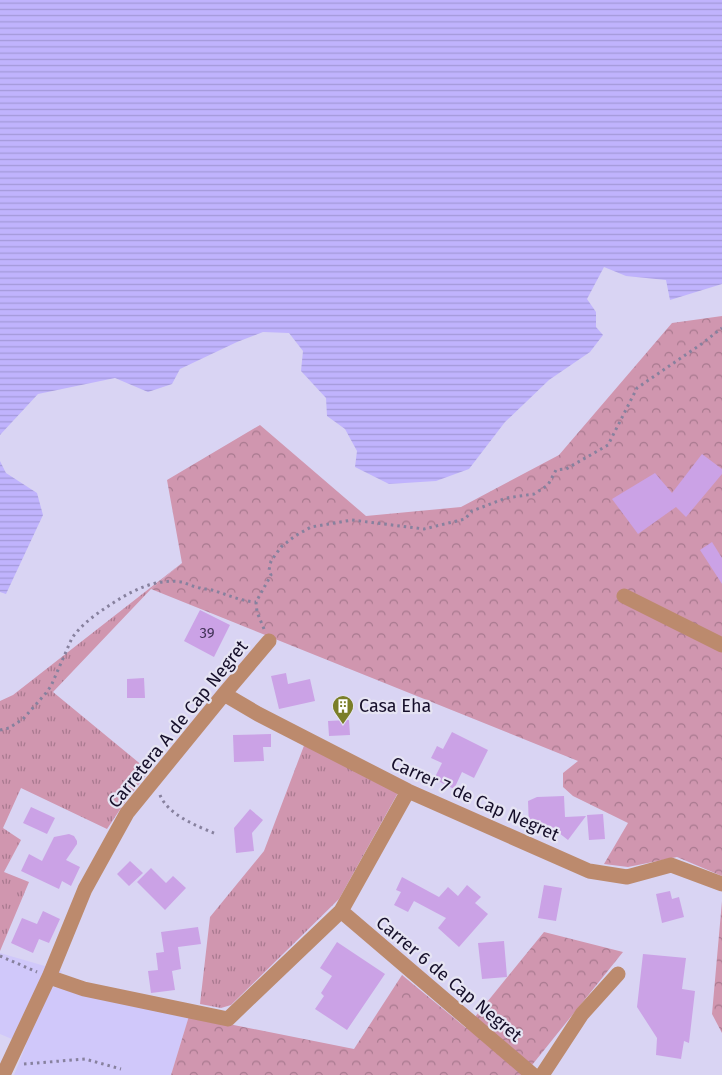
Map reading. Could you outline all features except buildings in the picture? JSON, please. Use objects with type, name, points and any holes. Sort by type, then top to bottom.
[{"type":"street","points":[[624,596],[722,645]]},
{"type":"street","name":"Carretera A de Cap Negret","points":[[6,1069],[49,977],[85,889],[127,813],[269,642]]},
{"type":"street","name":"Carrer 7 de Cap Negret","points":[[224,694],[258,714],[408,791],[589,871],[627,877],[671,865],[722,884]]},
{"type":"street","points":[[49,977],[84,989],[228,1020],[341,911],[408,791]]},
{"type":"street","name":"Carrer 6 de Cap Negret","points":[[341,911],[533,1075]]},
{"type":"street","points":[[542,1075],[582,1014],[618,974]]},
{"type":"path","points":[[269,642],[257,612],[256,602],[271,575],[269,570],[271,561],[281,547],[295,536],[311,527],[352,520],[424,529],[464,518],[472,511],[506,498],[534,494],[548,486],[556,470],[566,469],[608,445],[637,388],[722,328]]},
{"type":"path","points":[[0,730],[8,728],[22,719],[46,693],[51,686],[72,638],[83,625],[96,614],[134,590],[166,581],[183,583],[240,600],[256,602]]},
{"type":"path","points":[[154,780],[162,802],[184,820],[216,834]]},
{"type":"path","points":[[0,956],[49,977]]},
{"type":"path","points":[[6,1069],[24,1064],[84,1059],[121,1069]]},
{"type":"shaded area","points":[[0,0],[722,0],[722,284],[670,300],[666,280],[626,276],[604,267],[587,299],[596,312],[596,327],[603,335],[590,352],[549,380],[505,422],[469,469],[436,481],[389,484],[355,467],[357,451],[345,429],[327,416],[326,398],[301,371],[303,351],[289,333],[263,332],[237,342],[180,369],[172,384],[148,392],[115,378],[38,394],[0,435]]},
{"type":"shaded area","points":[[0,461],[6,473],[37,493],[43,515],[6,594],[0,592]]},
{"type":"shaded area","points":[[0,953],[62,971],[53,987],[189,1016],[171,1075],[14,1075],[26,1045],[0,1034]]},
{"type":"green space","points":[[722,316],[722,876],[677,857],[628,867],[604,864],[628,823],[573,796],[563,787],[563,773],[578,761],[151,589],[182,563],[167,480],[260,425],[366,516],[461,507],[559,455],[672,323]]},
{"type":"green space","points":[[182,563],[151,589],[53,692],[149,771],[107,829],[21,788],[3,828],[21,840],[4,872],[29,882],[0,951],[0,701],[13,695]]},
{"type":"green space","points":[[305,743],[399,791],[339,899],[231,1005],[221,1008],[200,1004],[210,917],[264,851]]},
{"type":"green space","points":[[722,901],[722,1033],[712,1014]]},
{"type":"green space","points":[[544,932],[623,952],[524,1075],[171,1075],[189,1016],[354,1049],[402,975],[466,1028]]},
{"type":"place","name":"Casa Eha","points":[[343,725]]}]
